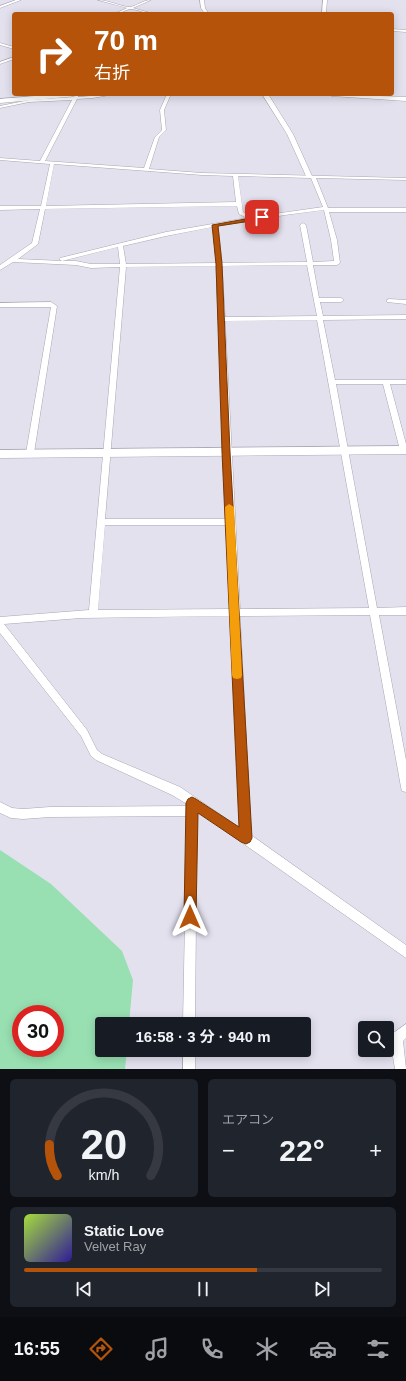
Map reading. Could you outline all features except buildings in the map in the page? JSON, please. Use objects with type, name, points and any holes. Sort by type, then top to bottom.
[{"type":"street","points":[[0,7],[19,0]]},
{"type":"street","points":[[100,0],[145,12]]},
{"type":"street","points":[[121,12],[149,0]]},
{"type":"street","points":[[202,0],[203,8],[206,12]]},
{"type":"street","points":[[324,12],[325,0]]},
{"type":"street","points":[[394,30],[406,31]]},
{"type":"street","points":[[0,44],[12,47]]},
{"type":"street","points":[[0,64],[12,59]]},
{"type":"street","points":[[0,101],[77,96]]},
{"type":"street","points":[[0,108],[29,101],[77,96]]},
{"type":"street","points":[[42,162],[77,96]]},
{"type":"street","points":[[146,170],[157,137],[164,130],[162,110],[168,96]]},
{"type":"street","points":[[13,260],[76,263],[91,266],[337,263],[334,238],[327,209],[290,134],[266,96]]},
{"type":"street","points":[[362,96],[406,99]]},
{"type":"street","points":[[0,159],[52,164],[235,175],[406,179]]},
{"type":"street","points":[[0,268],[35,244],[52,164]]},
{"type":"street","points":[[235,175],[238,204],[241,213],[253,219]]},
{"type":"street","points":[[0,208],[238,204]]},
{"type":"street","points":[[53,262],[120,245],[215,225],[253,219],[327,209],[406,210]]},
{"type":"street","points":[[215,225],[219,264],[226,452],[246,838]]},
{"type":"street","points":[[303,226],[406,787]]},
{"type":"street","points":[[93,614],[122,266],[120,245]]},
{"type":"street","points":[[316,300],[341,300]]},
{"type":"street","points":[[389,301],[406,302]]},
{"type":"street","points":[[0,305],[51,304],[54,306],[30,453]]},
{"type":"street","points":[[220,319],[406,317]]},
{"type":"street","points":[[332,382],[406,382]]},
{"type":"street","points":[[0,454],[405,450],[386,382]]},
{"type":"street","points":[[100,522],[230,522]]},
{"type":"street","points":[[0,621],[93,614],[406,611]]},
{"type":"street","points":[[0,626],[84,733],[94,753],[104,761],[161,783],[176,791],[191,807],[246,838],[406,952]]},
{"type":"street","points":[[0,807],[11,813],[23,814],[191,807]]},
{"type":"street","points":[[189,1017],[191,807]]},
{"type":"street","points":[[401,1069],[396,1038],[406,1030]]},
{"type":"street","points":[[189,1057],[189,1069]]},
{"type":"green space","points":[[0,850],[51,884],[122,951],[133,980],[130,1017],[95,1017],[95,1057],[126,1057],[125,1069],[0,1069]]},
{"type":"slow traffic","points":[[229,507],[237,675]]},
{"type":"route","points":[[190,917],[190,811],[192,803],[246,838],[226,452],[219,264],[215,225],[262,217]]}]
